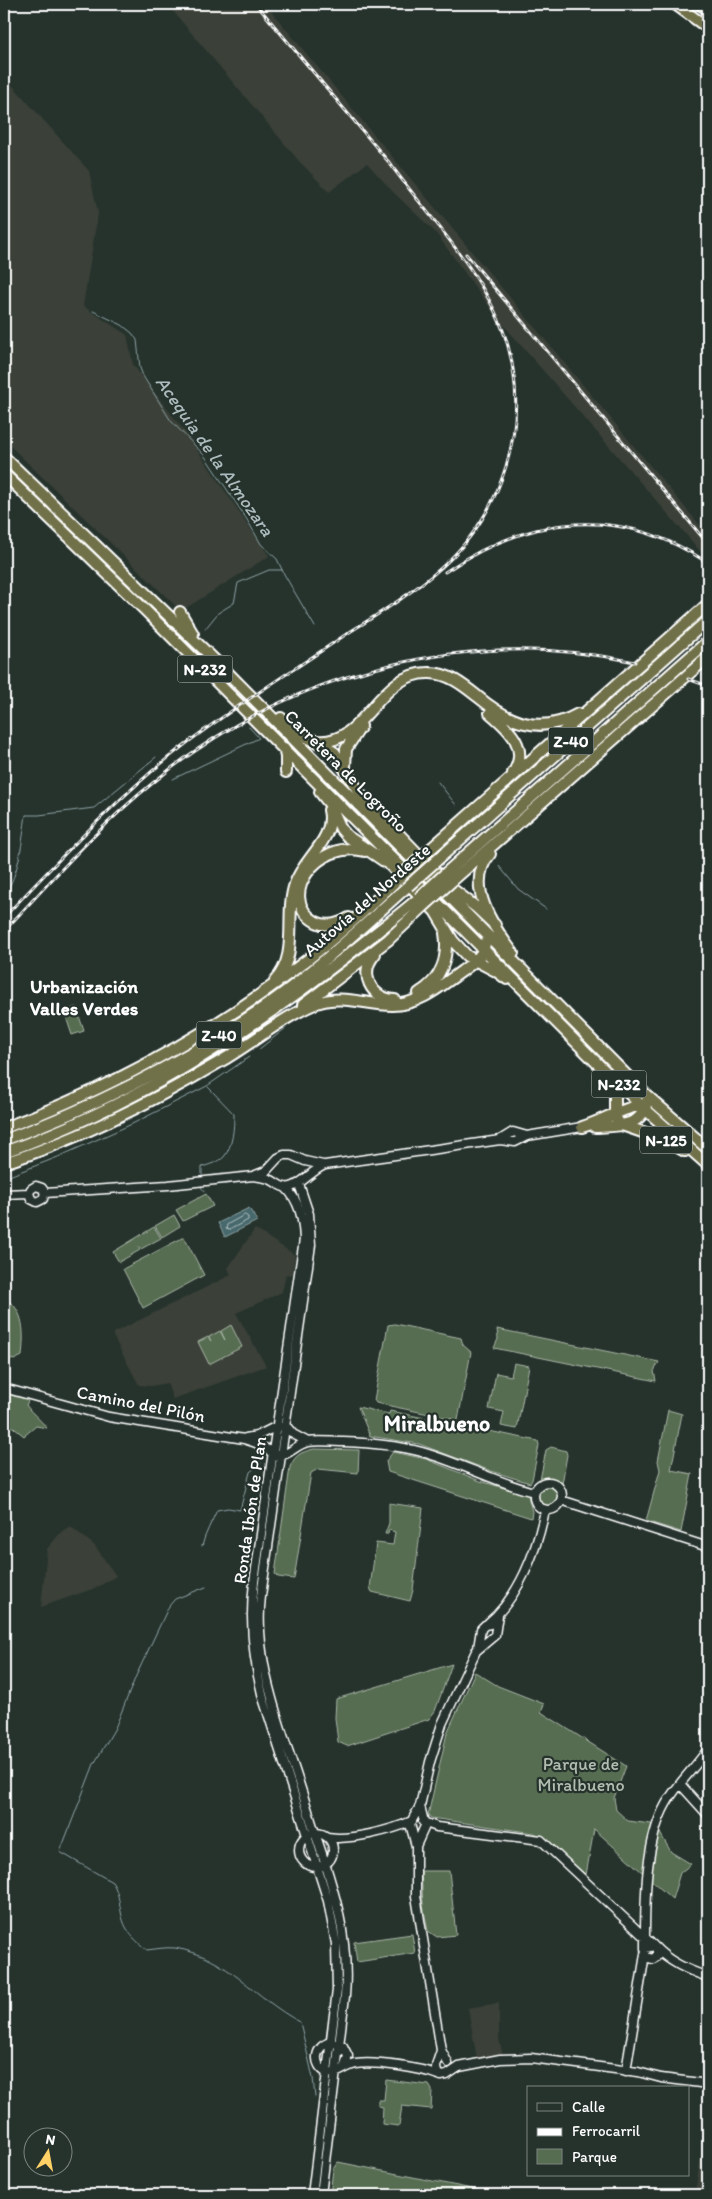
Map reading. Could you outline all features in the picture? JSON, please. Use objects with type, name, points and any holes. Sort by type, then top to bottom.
[{"type":"highway","points":[[675,4],[708,28]]},
{"type":"highway","points":[[700,4],[708,10]]},
{"type":"highway","name":"Carretera de Logroño","points":[[4,457],[227,673],[645,1094],[708,1149]]},
{"type":"highway","name":"Carretera de Logroño","points":[[4,474],[137,602],[283,747],[598,1064],[708,1162]]},
{"type":"highway","points":[[4,1128],[58,1108],[156,1059],[259,995],[318,951],[708,604]]},
{"type":"highway","points":[[180,612],[189,630],[227,673],[251,690],[296,732],[316,741],[335,754],[345,768],[353,786],[381,816],[451,888],[478,908],[495,925]]},
{"type":"highway","name":"Autovía del Nordeste","points":[[4,1140],[62,1117],[140,1081],[257,1012],[298,981],[408,886],[708,620]]},
{"type":"highway","name":"Autovía del Nordeste","points":[[4,1152],[68,1127],[146,1089],[220,1047],[295,996],[421,902],[708,641]]},
{"type":"highway","points":[[450,876],[501,839],[708,657]]},
{"type":"highway","points":[[316,741],[328,741],[342,736],[358,723],[394,684],[404,678],[421,673],[436,673],[451,678],[500,714],[518,722],[538,725],[558,723],[570,718],[613,688]]},
{"type":"highway","points":[[345,768],[345,755],[350,742],[390,694],[412,680],[436,678],[455,686],[477,702],[509,730],[519,746],[519,761],[514,772],[481,805]]},
{"type":"highway","points":[[283,747],[286,757],[286,772],[302,766],[305,774],[326,799],[343,832],[384,860],[428,904],[456,944],[475,961],[496,971],[529,994]]},
{"type":"highway","points":[[259,995],[277,978],[286,963],[289,949],[294,886],[330,826],[331,819],[326,799]]},
{"type":"highway","points":[[501,839],[484,862],[479,877],[481,895],[495,925],[525,972]]},
{"type":"highway","points":[[384,860],[363,850],[351,848],[336,850],[322,856],[312,865],[303,879],[300,892],[301,903],[307,914],[315,921],[325,924],[337,924],[351,917],[389,887]]},
{"type":"highway","points":[[421,902],[372,957],[367,976],[369,984],[378,995],[401,1000],[428,987],[440,972],[447,950],[444,925]]},
{"type":"highway","points":[[4,1163],[75,1136],[152,1100],[216,1064],[310,1006],[330,1000],[392,1005],[409,1003],[425,996],[475,961],[484,949],[485,942],[480,928]]},
{"type":"highway","points":[[275,1027],[388,940]]},
{"type":"highway","points":[[456,975],[477,969],[496,971]]},
{"type":"highway","points":[[598,1064],[616,1092],[615,1115],[620,1125],[633,1122],[641,1116],[645,1094]]},
{"type":"highway","name":"N-125","points":[[582,1127],[644,1106]]},
{"type":"highway","name":"N-125","points":[[582,1127],[620,1125],[642,1131],[663,1139],[708,1162]]},
{"type":"highway","points":[[642,1131],[658,1145]]},
{"type":"street","name":"N-125","points":[[253,1176],[285,1187],[292,1187],[313,1170],[325,1165],[582,1127]]},
{"type":"street","name":"N-125","points":[[45,1193],[168,1185],[253,1176],[273,1165],[278,1158],[284,1155],[291,1155],[325,1165]]},
{"type":"street","points":[[299,1158],[304,1168],[301,1181]]},
{"type":"street","points":[[273,1165],[272,1173],[276,1183]]},
{"type":"street","name":"Ronda Ibón de Plan","points":[[301,1181],[310,1220],[311,1245],[261,1596],[259,1625],[263,1661],[274,1708],[325,1864],[339,1910],[345,1941],[346,1983],[321,2195]]},
{"type":"street","name":"N-125","points":[[29,1193],[36,1186],[42,1188],[45,1193]]},
{"type":"street","name":"Ronda Ibón de Plan","points":[[285,1187],[293,1196],[301,1213],[304,1240],[254,1582],[251,1635],[263,1698],[317,1867],[332,1919],[336,1944],[337,1990],[312,2195]]},
{"type":"street","name":"N-125","points":[[29,1193],[32,1200],[37,1202],[43,1199],[45,1193]]},
{"type":"street","name":"N-125","points":[[4,1194],[29,1193]]},
{"type":"street","name":"Camino del Pilón","points":[[4,1388],[109,1417],[244,1438],[266,1448],[273,1454],[281,1456]]},
{"type":"street","points":[[277,1426],[286,1427],[293,1434],[308,1442]]},
{"type":"street","name":"Camino del Pilón","points":[[244,1438],[277,1426]]},
{"type":"street","points":[[266,1448],[264,1438],[267,1431]]},
{"type":"street","points":[[293,1434],[295,1440],[293,1448]]},
{"type":"street","points":[[281,1456],[287,1454],[293,1448],[308,1442],[371,1443],[412,1449],[492,1479],[534,1492]]},
{"type":"street","points":[[553,1482],[562,1491],[562,1500],[557,1507],[546,1510],[537,1505],[534,1492],[540,1484],[553,1482]]},
{"type":"street","points":[[562,1500],[708,1547]]},
{"type":"street","points":[[478,1648],[494,1634],[498,1615],[528,1565],[546,1510]]},
{"type":"street","points":[[449,2073],[448,2064],[441,2050],[416,1896],[416,1846],[410,1826],[420,1806],[430,1762],[442,1724],[478,1648],[482,1627],[498,1615]]},
{"type":"street","points":[[486,1624],[491,1625],[494,1634]]},
{"type":"street","points":[[481,1633],[484,1638],[494,1634]]},
{"type":"street","points":[[626,2071],[645,1953],[644,1937],[649,1870],[654,1834],[665,1807],[680,1784],[708,1749]]},
{"type":"street","points":[[680,1784],[708,1815]]},
{"type":"street","points":[[416,1846],[425,1828],[420,1806]]},
{"type":"street","points":[[327,1837],[332,1844],[333,1852],[331,1859],[317,1867],[307,1864],[300,1855],[301,1842],[307,1836],[315,1833],[327,1837],[351,1838],[397,1828],[417,1819],[437,1827],[538,1839],[656,1949],[680,1967],[708,1977]]},
{"type":"street","points":[[397,1828],[417,1834],[422,1833]]},
{"type":"street","points":[[333,1852],[351,1838]]},
{"type":"street","points":[[637,1930],[645,1926]]},
{"type":"street","points":[[645,1953],[648,1946],[656,1949]]},
{"type":"street","points":[[645,1953],[653,1959],[656,1956],[656,1949]]},
{"type":"street","points":[[330,2042],[340,2044],[347,2052],[364,2063]]},
{"type":"street","name":"Ronda Ibón de Plan","points":[[327,2073],[319,2067],[317,2056],[323,2046],[330,2042]]},
{"type":"street","points":[[438,2075],[436,2071],[441,2050]]},
{"type":"street","points":[[344,2069],[348,2061],[347,2052]]},
{"type":"street","points":[[327,2073],[336,2073],[353,2064],[364,2063],[423,2070],[443,2076],[459,2067],[500,2059],[531,2058],[708,2084]]},
{"type":"street","points":[[423,2070],[442,2061],[459,2067]]},
{"type":"shaded area","points":[[167,4],[265,4],[708,535],[708,560],[499,320],[436,233],[393,192],[367,163],[329,192],[299,161]]},
{"type":"shaded area","points":[[4,76],[89,171],[98,213],[83,306],[127,335],[133,365],[185,432],[269,556],[181,611],[4,440]]},
{"type":"shaded area","points":[[255,1229],[295,1255],[292,1275],[286,1274],[282,1292],[236,1313],[266,1366],[173,1399],[167,1383],[151,1386],[139,1385],[113,1333],[231,1275],[228,1268]]},
{"type":"shaded area","points":[[70,1526],[95,1546],[116,1576],[98,1587],[41,1607],[47,1549],[61,1532]]},
{"type":"shaded area","points":[[499,2003],[499,2039],[503,2055],[477,2059],[468,2008]]},
{"type":"shaded area","points":[[708,2114],[708,2195],[695,2195],[697,2180]]},
{"type":"green space","points":[[76,1007],[84,1031],[72,1035],[64,1011]]},
{"type":"green space","points":[[206,1194],[213,1206],[183,1221],[176,1210]]},
{"type":"green space","points":[[174,1215],[180,1226],[162,1237],[155,1226]]},
{"type":"green space","points":[[154,1227],[161,1238],[141,1249],[139,1247],[140,1250],[119,1262],[113,1252]]},
{"type":"green space","points":[[184,1237],[204,1275],[143,1308],[123,1269]]},
{"type":"green space","points":[[4,1298],[16,1309],[22,1324],[22,1356],[14,1360],[4,1356]]},
{"type":"green space","points":[[395,1324],[461,1338],[463,1345],[471,1352],[458,1420],[376,1403],[374,1400],[388,1325]]},
{"type":"green space","points":[[231,1325],[242,1347],[209,1364],[198,1342],[208,1337],[211,1341],[209,1337],[220,1331],[225,1340],[221,1331]]},
{"type":"green space","points":[[497,1329],[659,1362],[654,1371],[656,1381],[494,1348],[498,1339]]},
{"type":"green space","points":[[514,1363],[529,1366],[517,1429],[501,1426],[504,1412],[489,1409],[496,1373],[511,1376]]},
{"type":"green space","points":[[4,1393],[24,1398],[28,1401],[26,1405],[47,1428],[36,1426],[24,1436],[4,1420]]},
{"type":"green space","points":[[358,1407],[389,1414],[390,1411],[538,1441],[539,1445],[532,1480],[530,1483],[491,1471],[419,1444],[370,1436]]},
{"type":"green space","points":[[668,1410],[682,1414],[671,1470],[692,1474],[681,1532],[646,1521],[660,1470],[658,1461]]},
{"type":"green space","points":[[551,1447],[566,1451],[562,1484],[553,1479],[540,1480],[546,1450]]},
{"type":"green space","points":[[314,1449],[359,1450],[358,1473],[318,1469],[311,1473],[294,1579],[278,1577],[275,1574],[290,1467],[299,1455]]},
{"type":"green space","points":[[393,1452],[426,1459],[480,1481],[528,1495],[532,1512],[531,1518],[388,1472],[386,1461]]},
{"type":"green space","points":[[548,1484],[556,1488],[560,1496],[556,1504],[548,1508],[540,1504],[536,1496],[540,1488]]},
{"type":"green space","points":[[389,1503],[423,1508],[410,1601],[372,1592],[370,1588],[376,1543],[393,1545],[395,1532],[389,1530],[388,1534],[385,1534],[389,1523]]},
{"type":"green space","points":[[452,1664],[435,1711],[429,1719],[347,1746],[338,1742],[335,1718],[336,1699]]},
{"type":"green space","name":"Parque de Miralbueno","points":[[475,1672],[498,1686],[544,1704],[541,1712],[626,1766],[614,1798],[616,1810],[628,1821],[651,1824],[660,1833],[671,1852],[691,1864],[680,1873],[672,1899],[594,1829],[586,1875],[545,1838],[534,1833],[431,1818],[428,1815],[447,1733]]},
{"type":"green space","points":[[421,1871],[449,1871],[456,1935],[437,1937],[428,1931],[423,1905]]},
{"type":"green space","points":[[412,1934],[415,1953],[357,1962],[354,1942]]},
{"type":"green space","points":[[386,2080],[429,2085],[432,2090],[431,2109],[402,2106],[399,2126],[382,2124],[383,2107],[378,2106],[378,2100],[384,2100]]},
{"type":"green space","points":[[338,2162],[502,2195],[330,2195],[333,2169]]},
{"type":"water","points":[[249,1208],[257,1221],[225,1237],[218,1223]]},
{"type":"waterway","name":"Acequia de la Almozara","points":[[93,311],[122,325],[137,340],[140,368],[143,376],[171,421],[204,455],[261,544],[277,559],[315,627]]},
{"type":"waterway","points":[[205,629],[218,613],[234,603],[238,583],[269,570],[282,570]]},
{"type":"waterway","points":[[173,779],[259,738],[249,727]]},
{"type":"waterway","points":[[4,895],[17,867],[26,815],[94,808],[156,757]]},
{"type":"waterway","points":[[438,782],[456,805]]},
{"type":"waterway","points":[[499,866],[518,889],[546,909]]},
{"type":"waterway","points":[[258,1050],[286,1028]]},
{"type":"waterway","points":[[4,1178],[58,1157],[132,1124],[207,1086],[249,1057]]},
{"type":"waterway","points":[[202,1175],[202,1167],[219,1160],[227,1153],[234,1125],[234,1114],[208,1087]]},
{"type":"waterway","points":[[201,1187],[204,1191]]},
{"type":"waterway","points":[[202,1546],[217,1510],[228,1508],[240,1510],[250,1472],[261,1463]]},
{"type":"waterway","points":[[206,1587],[175,1599],[169,1606],[136,1676],[115,1728],[94,1764],[60,1852],[112,1882],[118,1895],[127,1929],[147,1950],[175,1948],[211,1960],[300,2022],[313,2078],[315,2097]]},
{"type":"railway","points":[[256,4],[392,166]]},
{"type":"railway","points":[[4,917],[112,807],[183,746],[243,703],[383,611],[431,577],[463,545],[481,521],[495,494],[506,466],[513,437],[516,407],[514,376],[508,346],[487,296],[472,272],[388,161]]},
{"type":"railway","points":[[466,254],[708,544]]},
{"type":"railway","points":[[445,572],[477,553],[510,538],[542,529],[575,524],[609,525],[642,532],[675,544],[708,563]]},
{"type":"railway","points":[[4,931],[95,835],[154,782],[206,744],[262,712],[320,686],[381,667],[444,655],[507,650],[571,652],[635,662]]},
{"type":"railway","points":[[688,679],[708,686]]},
{"type":"district","name":"Urbanización Valles Verdes","points":[[84,997]]},
{"type":"district","name":"Miralbueno","points":[[437,1423]]}]
